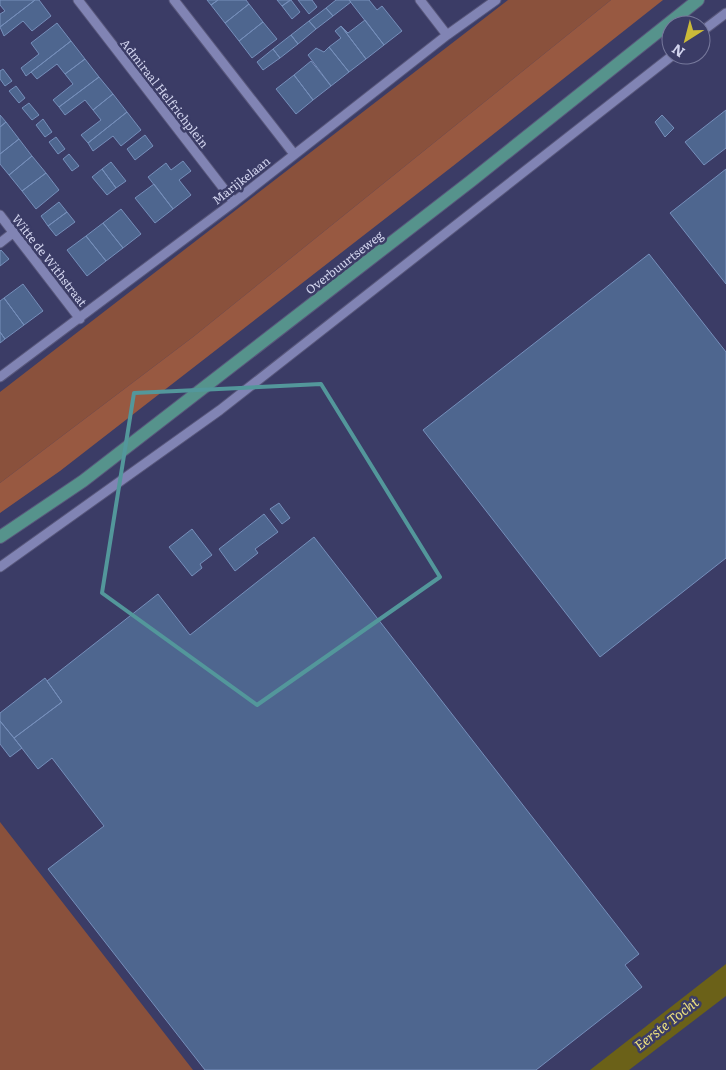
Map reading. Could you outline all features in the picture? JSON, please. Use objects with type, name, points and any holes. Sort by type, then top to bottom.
[{"type":"main road","name":"Overbuurtseweg","points":[[0,537],[83,481],[471,181],[698,0]]},
{"type":"street","name":"Admiraal Helfrichplein","points":[[78,0],[234,202]]},
{"type":"street","points":[[174,0],[294,154]]},
{"type":"street","points":[[420,0],[447,35]]},
{"type":"street","name":"Marijkelaan","points":[[0,378],[234,202],[447,35],[496,0]]},
{"type":"street","points":[[711,24],[726,12]]},
{"type":"street","points":[[0,567],[220,410],[661,64]]},
{"type":"street","name":"Witte de Withstraat","points":[[0,215],[80,319]]},
{"type":"street","points":[[0,243],[14,232]]},
{"type":"highlighted area","points":[[321,384],[440,577],[257,705],[102,593],[134,393]]},
{"type":"shaded area","points":[[508,0],[611,0],[193,337],[0,483],[0,392]]},
{"type":"shaded area","points":[[611,0],[663,0],[453,166],[60,471],[0,513],[0,483],[193,337]]},
{"type":"shaded area","points":[[0,822],[193,1070],[0,1070]]},
{"type":"water","name":"Eerste Tocht","points":[[726,964],[726,996],[629,1070],[590,1070]]},
{"type":"building","points":[[0,0],[35,0],[0,27],[0,14],[5,11],[0,5]]},
{"type":"building","points":[[35,0],[39,0],[51,16],[32,31],[23,21],[4,36],[0,27]]},
{"type":"building","points":[[207,0],[218,0],[211,5]]},
{"type":"building","points":[[218,0],[246,0],[249,4],[225,23],[211,5]]},
{"type":"building","points":[[277,0],[290,0],[282,6]]},
{"type":"building","points":[[291,0],[300,12],[292,19],[282,6]]},
{"type":"building","points":[[298,0],[312,0],[317,7],[309,14]]},
{"type":"building","points":[[336,0],[349,0],[351,2],[333,16],[326,8]]},
{"type":"building","points":[[349,0],[369,0],[377,10],[382,6],[402,31],[384,45]]},
{"type":"building","points":[[249,4],[263,22],[239,41],[225,23]]},
{"type":"building","points":[[326,8],[333,16],[316,29],[309,21]]},
{"type":"building","points":[[365,20],[384,45],[366,59],[341,26],[348,33]]},
{"type":"building","points":[[309,21],[316,29],[298,44],[291,35]]},
{"type":"building","points":[[263,22],[277,39],[252,58],[239,41]]},
{"type":"building","points":[[57,23],[71,41],[26,76],[21,68],[39,54],[31,43]]},
{"type":"building","points":[[341,26],[366,59],[349,72],[329,47],[341,38],[335,31]]},
{"type":"building","points":[[291,35],[298,44],[280,58],[273,49]]},
{"type":"building","points":[[71,41],[85,59],[65,74],[57,64],[37,79],[31,72]]},
{"type":"building","points":[[329,47],[349,72],[331,86],[308,55],[316,48],[324,52]]},
{"type":"building","points":[[273,49],[280,58],[263,70],[257,62]]},
{"type":"building","points":[[85,59],[99,77],[59,107],[53,100],[73,84],[65,74]]},
{"type":"building","points":[[311,61],[331,86],[313,100],[294,75]]},
{"type":"building","points":[[3,69],[12,81],[5,86],[0,79],[0,71]]},
{"type":"building","points":[[294,75],[313,100],[296,114],[276,89]]},
{"type":"building","points":[[99,77],[113,94],[93,110],[85,100],[65,115],[59,107]]},
{"type":"building","points":[[16,86],[25,98],[19,103],[9,91]]},
{"type":"building","points":[[113,94],[127,112],[88,143],[81,135],[101,120],[93,110]]},
{"type":"building","points":[[29,103],[39,115],[32,120],[22,108]]},
{"type":"building","points":[[726,110],[726,148],[704,165],[685,142]]},
{"type":"building","points":[[127,112],[141,130],[121,146],[113,136],[93,151],[88,143]]},
{"type":"building","points":[[0,115],[6,122],[0,127]]},
{"type":"building","points":[[662,115],[674,128],[665,137],[655,122]]},
{"type":"building","points":[[43,119],[52,132],[45,137],[36,125]]},
{"type":"building","points":[[6,122],[19,139],[0,154],[0,127]]},
{"type":"building","points":[[145,135],[153,146],[135,160],[127,149]]},
{"type":"building","points":[[56,137],[65,149],[58,154],[49,142]]},
{"type":"building","points":[[19,139],[32,156],[9,175],[0,164],[0,154]]},
{"type":"building","points":[[69,154],[79,166],[72,171],[63,159]]},
{"type":"building","points":[[32,156],[46,173],[22,191],[9,175]]},
{"type":"building","points":[[183,161],[191,171],[179,180],[191,195],[173,209],[148,177],[166,163],[171,170]]},
{"type":"building","points":[[111,162],[126,181],[116,188],[102,169]]},
{"type":"building","points":[[102,169],[116,188],[107,195],[92,177]]},
{"type":"building","points":[[726,169],[726,284],[670,213]]},
{"type":"building","points":[[46,173],[59,190],[36,209],[22,191]]},
{"type":"building","points":[[154,184],[173,209],[155,223],[135,198]]},
{"type":"building","points":[[59,202],[67,212],[48,226],[41,216]]},
{"type":"building","points":[[121,209],[141,234],[123,248],[103,223]]},
{"type":"building","points":[[67,212],[75,222],[56,236],[48,226]]},
{"type":"building","points":[[103,223],[123,248],[106,261],[86,236]]},
{"type":"building","points":[[86,236],[106,261],[87,276],[67,250]]},
{"type":"building","points":[[0,251],[9,259],[0,266]]},
{"type":"building","points":[[649,254],[726,352],[726,558],[600,657],[423,430]]},
{"type":"building","points":[[23,284],[43,311],[24,325],[4,298]]},
{"type":"building","points":[[4,298],[24,325],[5,339],[0,332],[0,301]]},
{"type":"building","points":[[0,332],[5,339],[0,343]]},
{"type":"building","points":[[279,503],[290,518],[282,524],[270,509]]},
{"type":"building","points":[[264,514],[278,532],[255,549],[258,553],[235,571],[219,549]]},
{"type":"building","points":[[192,529],[212,555],[200,564],[202,568],[192,576],[169,547]]},
{"type":"building","points":[[314,537],[639,954],[625,965],[642,987],[536,1070],[205,1070],[48,869],[104,826],[52,758],[38,769],[14,738],[62,702],[47,681],[158,594],[190,635]]},
{"type":"building","points":[[45,678],[62,702],[14,738],[0,721],[0,713]]},
{"type":"building","points":[[0,721],[22,748],[10,757],[0,744]]}]
